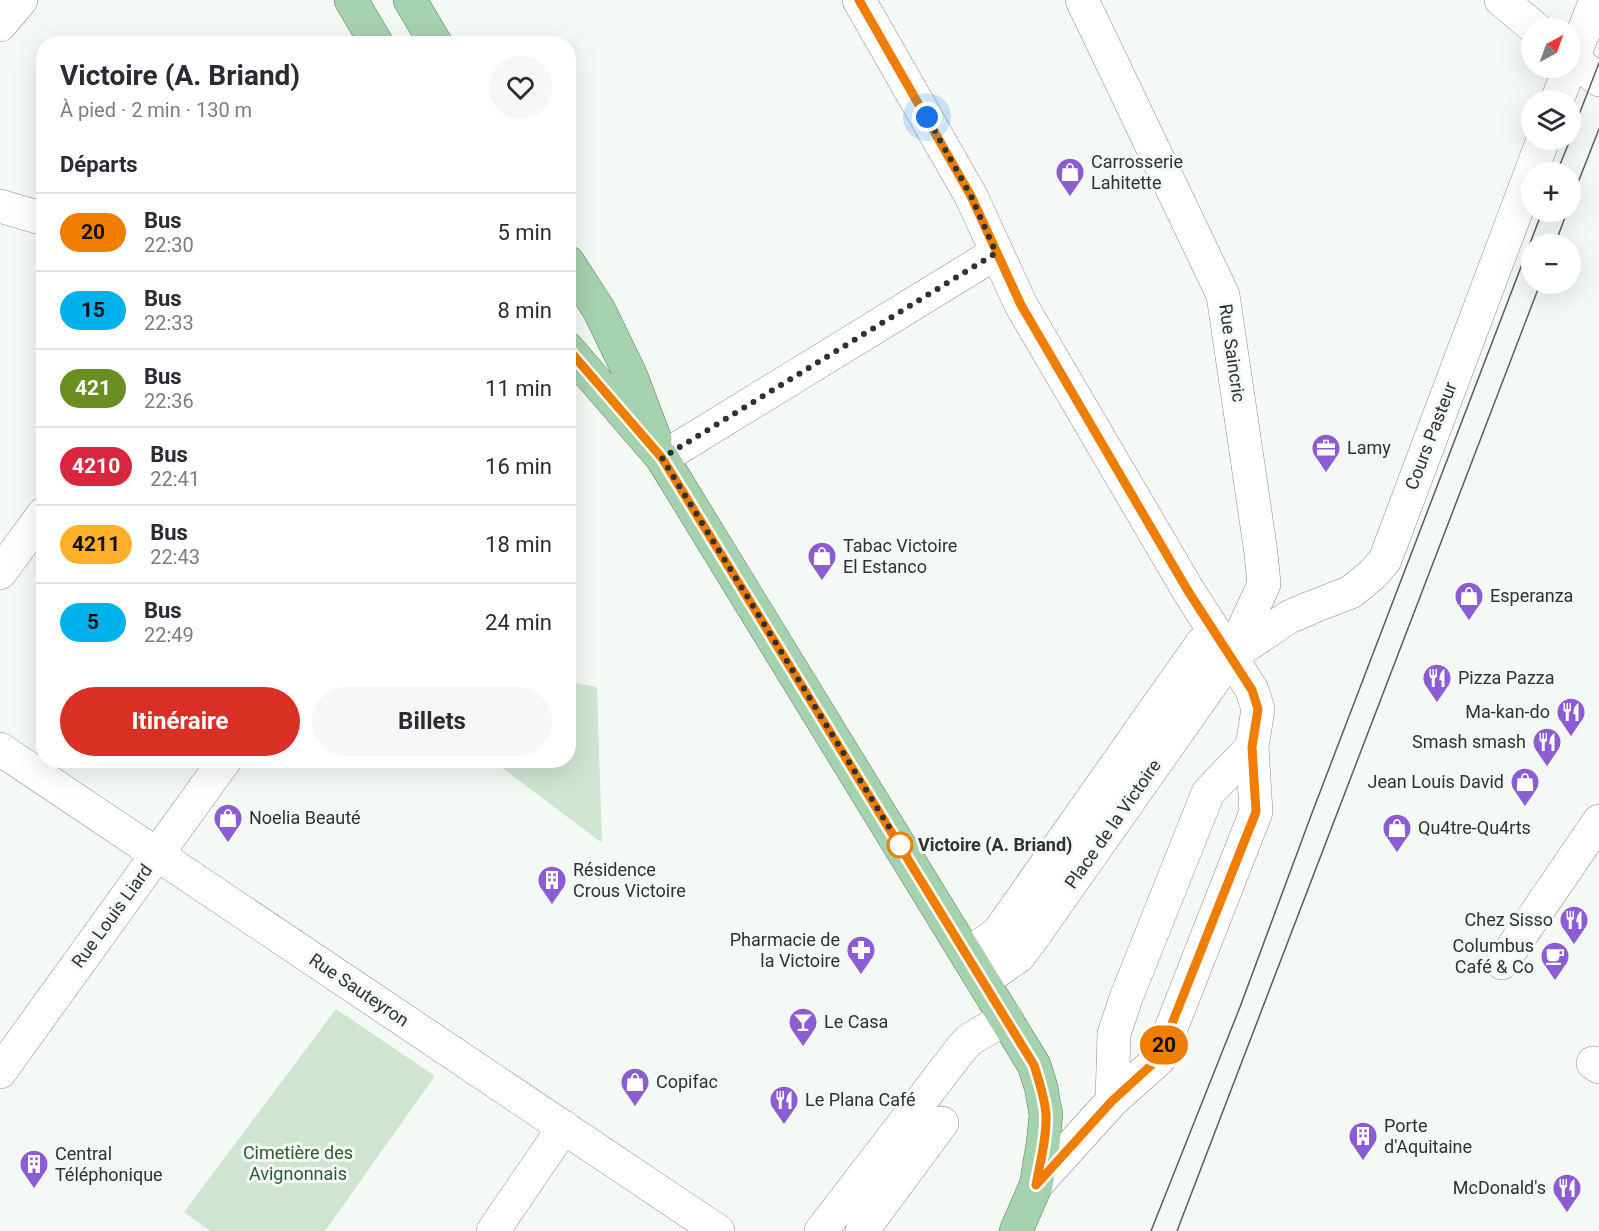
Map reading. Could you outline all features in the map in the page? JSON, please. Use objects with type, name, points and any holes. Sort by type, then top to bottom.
[{"type":"main road","points":[[351,0],[372,36]]},
{"type":"main road","points":[[410,0],[431,36]]},
{"type":"main road","points":[[576,274],[599,310],[632,376],[662,458]]},
{"type":"main road","points":[[576,358],[662,458],[1034,1065],[1046,1115],[1043,1143],[1036,1185],[1016,1231]]},
{"type":"street","points":[[0,25],[21,0]]},
{"type":"street","points":[[859,0],[971,196],[1021,305],[1188,591],[1252,690],[1258,709],[1252,747],[1256,812],[1158,1059],[1112,1101],[1036,1185]]},
{"type":"street","name":"Rue Saincric","points":[[1082,0],[1223,295],[1264,584],[1223,645]]},
{"type":"street","points":[[1502,0],[1523,18]]},
{"type":"street","points":[[1581,37],[1596,0]]},
{"type":"street","points":[[1581,68],[1599,80]]},
{"type":"street","name":"Cours Pasteur","points":[[1223,645],[1351,592],[1374,574],[1385,560],[1539,150]]},
{"type":"street","points":[[0,206],[36,217]]},
{"type":"street","points":[[662,458],[996,253]]},
{"type":"street","points":[[0,573],[36,524]]},
{"type":"street","points":[[969,958],[998,933],[1202,643],[1223,645]]},
{"type":"street","points":[[1112,1101],[1114,1034],[1142,956],[1208,793],[1252,747]]},
{"type":"street","name":"Rue Sauteyron","points":[[0,749],[718,1231]]},
{"type":"street","name":"Rue Louis Liard","points":[[0,1072],[219,768]]},
{"type":"street","points":[[1502,963],[1599,821]]},
{"type":"street","points":[[821,1231],[961,1048],[969,1040],[1006,1018]]},
{"type":"street","points":[[862,1231],[942,1123]]},
{"type":"street","points":[[493,1231],[564,1127]]},
{"type":"green space","points":[[576,683],[597,687],[602,843],[502,768],[576,768]]},
{"type":"green space","name":"Cimetière des Avignonnais","points":[[336,1009],[435,1076],[325,1231],[210,1231],[184,1212]]},
{"type":"tram line","points":[[1581,110],[1599,63]]},
{"type":"tram line","points":[[1581,175],[1599,129]]},
{"type":"tram line","points":[[1561,162],[1566,150]]},
{"type":"tram line","points":[[1151,1231],[1240,1007],[1538,222]]},
{"type":"tram line","points":[[1559,234],[1563,222]]},
{"type":"tram line","points":[[1177,1231],[1536,294]]},
{"type":"bus line","name":"20","points":[[576,358],[662,458],[1034,1065],[1046,1115],[1036,1185],[1112,1101],[1158,1059],[1256,812],[1252,747],[1258,709],[1252,690],[1188,591],[1021,305],[971,196],[859,0]]},
{"type":"place","name":"Carrosserie Lahitette","points":[[1070,198]]},
{"type":"place","name":"Lamy","points":[[1326,474]]},
{"type":"place","name":"Tabac Victoire El Estanco","points":[[822,582]]},
{"type":"place","name":"Esperanza","points":[[1469,622]]},
{"type":"place","name":"Pizza Pazza","points":[[1437,704]]},
{"type":"place","name":"Ma-kan-do","points":[[1571,738]]},
{"type":"place","name":"Smash smash","points":[[1547,768]]},
{"type":"place","name":"Jean Louis David","points":[[1525,808]]},
{"type":"place","name":"Noelia Beauté","points":[[228,844]]},
{"type":"place","name":"Victoire (A. Briand)","points":[[900,845]]},
{"type":"place","name":"Qu4tre-Qu4rts","points":[[1397,854]]},
{"type":"place","name":"Résidence Crous Victoire","points":[[552,906]]},
{"type":"place","name":"Chez Sisso","points":[[1574,946]]},
{"type":"place","name":"Pharmacie de la Victoire","points":[[861,976]]},
{"type":"place","name":"Columbus Café & Co","points":[[1555,982]]},
{"type":"place","name":"Le Casa","points":[[803,1048]]},
{"type":"place","name":"Copifac","points":[[635,1108]]},
{"type":"place","name":"Le Plana Café","points":[[784,1126]]},
{"type":"place","name":"Porte d'Aquitaine","points":[[1363,1162]]},
{"type":"place","name":"Central Téléphonique","points":[[34,1190]]},
{"type":"place","name":"McDonald's","points":[[1567,1214]]},
{"type":"route","points":[[900,845],[662,458],[996,253],[971,196],[927,117]]}]
